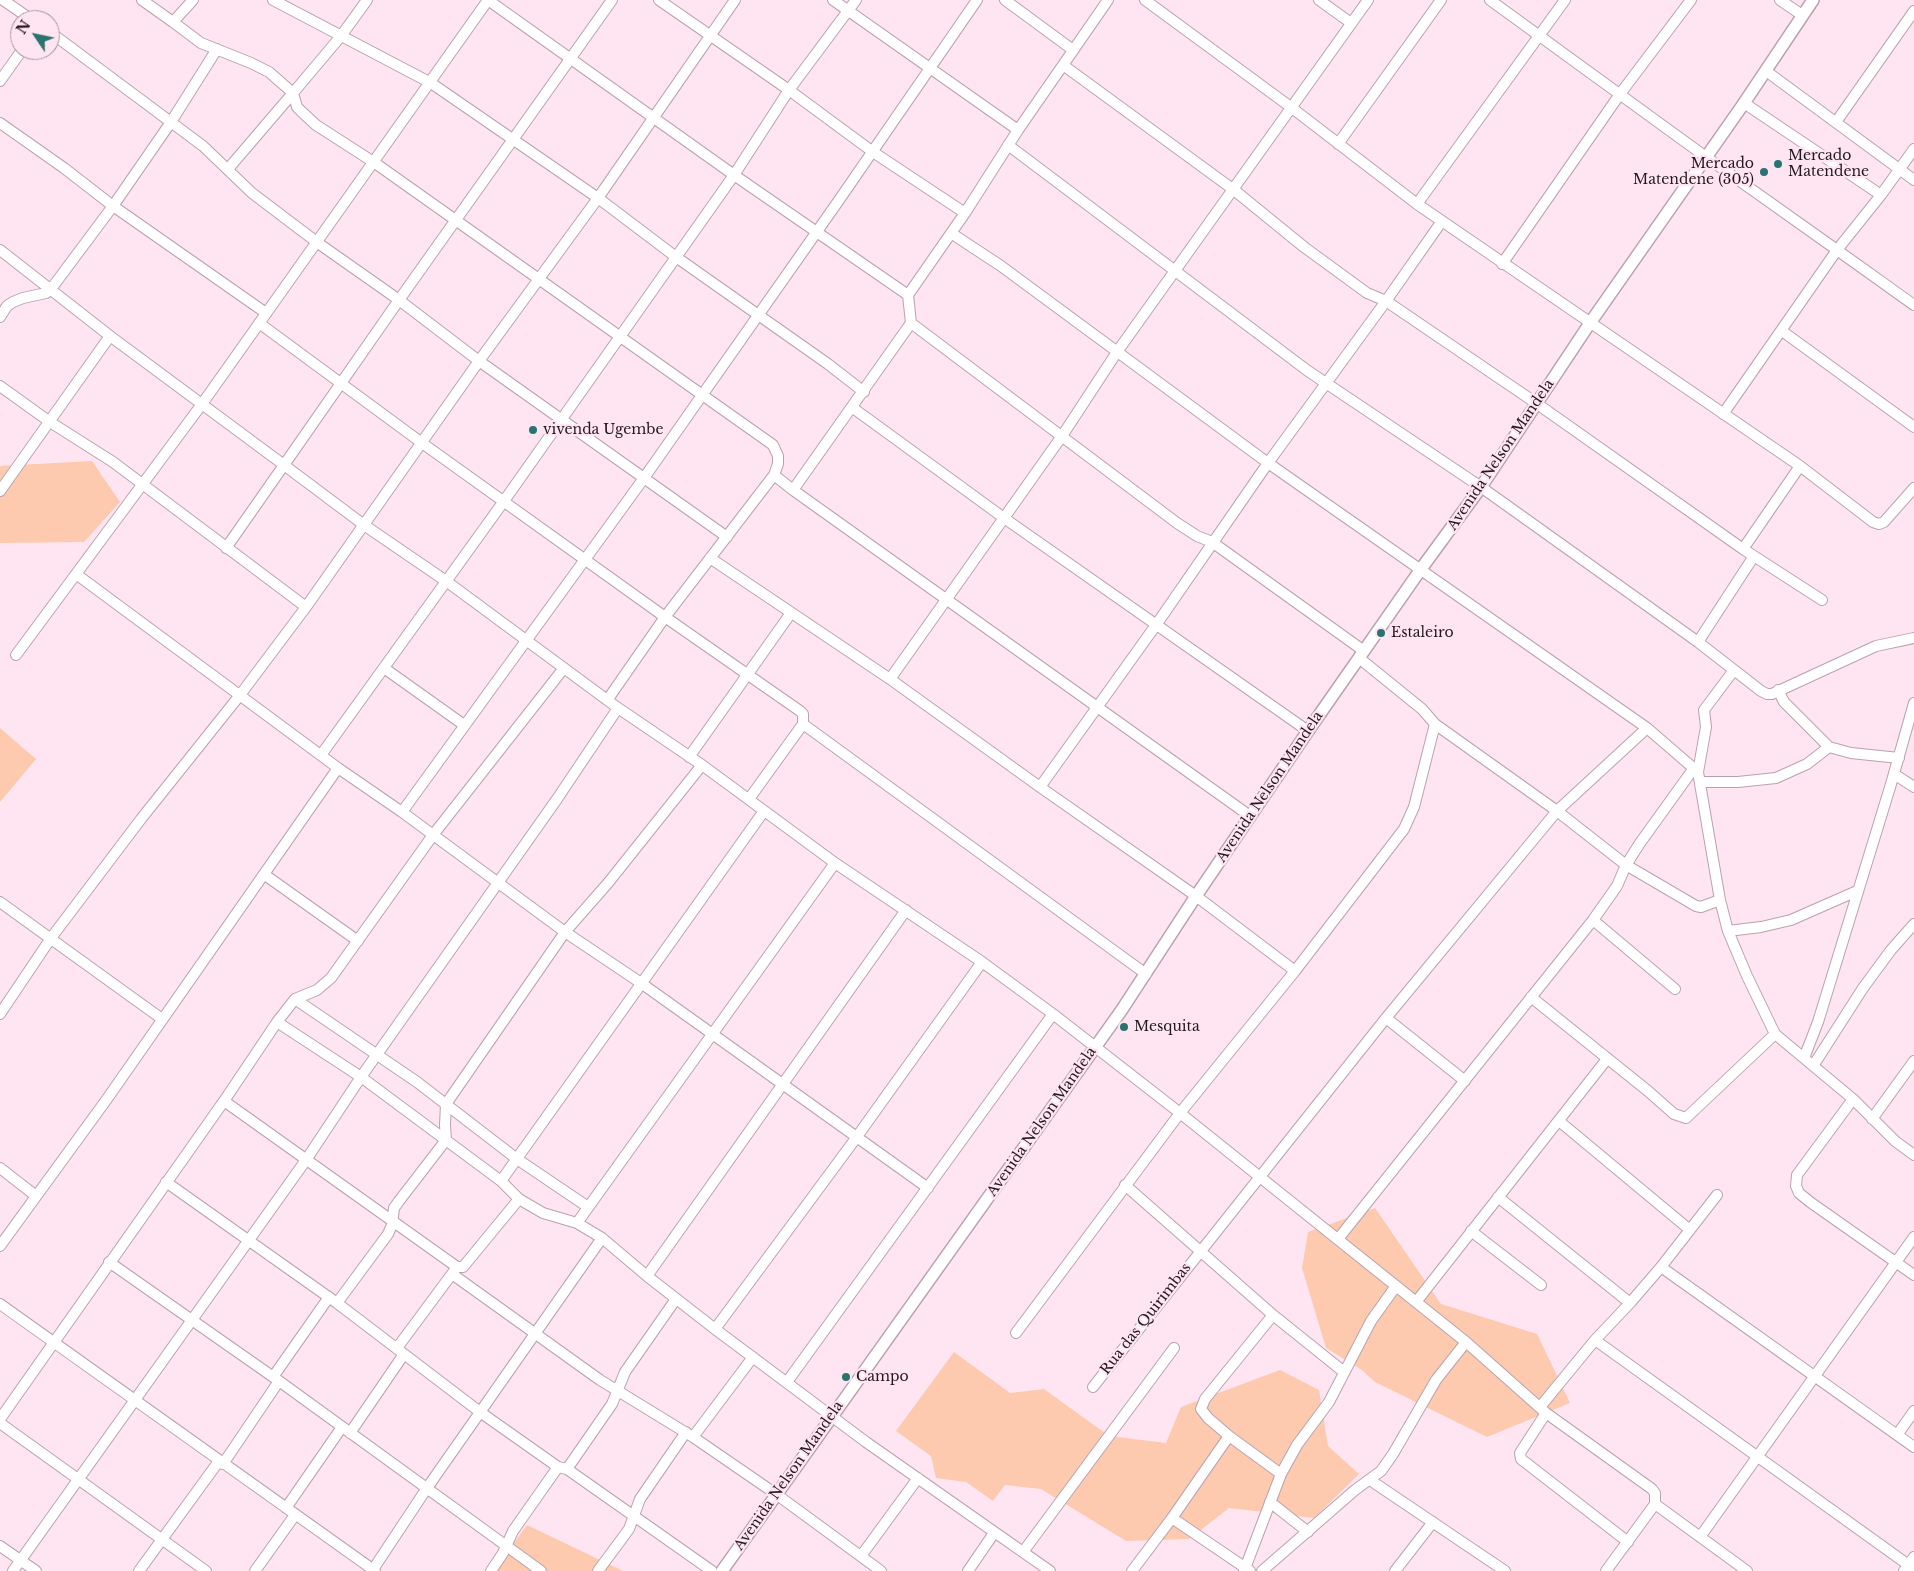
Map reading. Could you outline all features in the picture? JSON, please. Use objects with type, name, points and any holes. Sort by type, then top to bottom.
[{"type":"street","points":[[3,0],[18,10]]},
{"type":"street","points":[[142,0],[201,43],[269,72],[292,93],[297,107],[309,119],[375,163],[773,445],[778,456],[778,464],[774,475],[665,617],[608,699]]},
{"type":"street","points":[[172,22],[193,0]]},
{"type":"street","points":[[273,0],[430,83],[598,198],[864,392]]},
{"type":"street","points":[[228,169],[341,36],[367,0]]},
{"type":"street","points":[[16,655],[144,485],[375,163],[488,0],[734,175],[908,295]]},
{"type":"street","points":[[226,548],[612,0]]},
{"type":"street","points":[[659,0],[789,90],[873,152],[965,213]]},
{"type":"street","points":[[0,1014],[51,938],[306,607],[479,361],[598,198],[735,0]]},
{"type":"street","points":[[833,0],[1018,130]]},
{"type":"street","points":[[321,755],[504,501],[734,175],[789,90],[856,0]]},
{"type":"street","points":[[402,812],[586,560],[873,152],[977,0]]},
{"type":"street","points":[[1005,0],[1073,50]]},
{"type":"street","points":[[793,490],[911,323],[908,295],[965,213],[1062,65],[1108,0]]},
{"type":"street","points":[[1146,0],[1442,222],[1800,466],[1873,522],[1879,524],[1888,518],[1914,488]]},
{"type":"street","points":[[1319,0],[1352,23]]},
{"type":"street","points":[[890,679],[1062,436],[1116,352],[1234,190],[1368,0]]},
{"type":"street","points":[[1338,144],[1441,0]]},
{"type":"street","points":[[1490,0],[1706,157],[1914,304]]},
{"type":"street","points":[[1417,204],[1565,0]]},
{"type":"street","points":[[1502,264],[1620,94],[1691,0]]},
{"type":"street","points":[[1780,0],[1802,15]]},
{"type":"street","name":"Avenida Nelson Mandela","points":[[722,1571],[1096,1047],[1308,731],[1480,487],[1590,323],[1744,103],[1813,0]]},
{"type":"street","points":[[1836,122],[1914,11]]},
{"type":"street","points":[[60,39],[203,146],[252,193],[318,243],[399,300],[479,361],[727,537]]},
{"type":"street","points":[[0,317],[13,302],[46,293],[51,289],[113,206],[171,122],[217,49]]},
{"type":"street","points":[[0,81],[15,60]]},
{"type":"street","points":[[1062,65],[1234,190],[1304,247],[1367,293],[1386,301],[1536,403],[1743,549],[1822,600]]},
{"type":"street","points":[[1766,70],[1914,180]]},
{"type":"street","points":[[1744,103],[1881,195]]},
{"type":"street","points":[[0,123],[64,168],[113,206],[266,313]]},
{"type":"street","points":[[1008,145],[1308,371],[1480,487],[1698,642],[1761,691],[1772,694],[1876,646],[1914,638]]},
{"type":"street","points":[[1723,414],[1837,250],[1881,195],[1914,149]]},
{"type":"street","points":[[1040,787],[1156,625],[1268,463],[1442,222]]},
{"type":"street","points":[[951,233],[1002,266],[1268,463],[1647,728],[1696,770],[1701,782],[1720,900],[1728,931],[1775,1034],[1853,1100],[1895,1141],[1914,1155]]},
{"type":"street","points":[[0,250],[110,336],[364,525],[446,581],[618,708],[702,765],[835,863],[982,962],[1053,1014],[1466,1342],[1543,1410],[1652,1489],[1655,1493],[1655,1504],[1606,1571]]},
{"type":"street","points":[[259,323],[422,443],[804,714],[803,724],[749,799]]},
{"type":"street","points":[[911,323],[1177,523],[1197,536],[1212,542],[1362,654],[1422,709],[1435,724],[1557,811],[1626,865],[1696,906],[1701,907],[1720,900]]},
{"type":"street","points":[[1782,331],[1914,427]]},
{"type":"street","points":[[0,491],[110,336]]},
{"type":"street","points":[[0,386],[50,422],[113,462],[306,607]]},
{"type":"street","points":[[852,408],[1004,518],[1308,731]]},
{"type":"street","points":[[1743,549],[1800,466]]},
{"type":"street","points":[[774,475],[1250,816]]},
{"type":"street","points":[[1698,642],[1754,556]]},
{"type":"street","points":[[710,558],[890,679],[1196,896],[1294,971]]},
{"type":"street","points":[[76,574],[338,768],[402,812],[565,932],[641,983],[928,1188]]},
{"type":"street","points":[[689,756],[791,613]]},
{"type":"street","points":[[384,668],[464,725]]},
{"type":"street","points":[[0,1419],[224,1101],[277,1022],[295,1000],[317,990],[331,978],[433,835],[564,668]]},
{"type":"street","points":[[1338,1239],[1593,920],[1617,886],[1626,865],[1696,770],[1706,726],[1704,710],[1734,670]]},
{"type":"street","points":[[1778,690],[1784,702],[1829,747],[1851,754],[1899,758]]},
{"type":"street","points":[[1804,1058],[1818,1022],[1914,703]]},
{"type":"street","points":[[13,1571],[306,1160],[361,1077],[618,708]]},
{"type":"street","points":[[803,724],[1146,974]]},
{"type":"street","points":[[1016,1334],[1125,1185],[1404,829],[1414,807],[1435,724]]},
{"type":"street","name":"Rua das Quirimbas","points":[[1093,1387],[1386,1018],[1557,811],[1647,728]]},
{"type":"street","points":[[1701,782],[1738,782],[1776,778],[1807,764],[1829,747]]},
{"type":"street","points":[[140,1571],[221,1462],[276,1379],[333,1300],[388,1234],[392,1225],[394,1208],[446,1140],[446,1104],[565,932],[608,883],[702,765]]},
{"type":"street","points":[[0,1246],[265,875],[338,768]]},
{"type":"street","points":[[1894,774],[1914,786]]},
{"type":"street","points":[[501,1181],[764,811]]},
{"type":"street","points":[[577,1223],[835,863]]},
{"type":"street","points":[[265,875],[358,941]]},
{"type":"street","points":[[1728,931],[1761,927],[1790,920],[1857,891]]},
{"type":"street","points":[[0,902],[162,1019]]},
{"type":"street","points":[[647,1276],[906,910]]},
{"type":"street","points":[[1593,920],[1675,989]]},
{"type":"street","points":[[1813,1066],[1863,988],[1891,950],[1914,924]]},
{"type":"street","points":[[715,1329],[856,1138],[982,962]]},
{"type":"street","points":[[1531,997],[1674,1114],[1686,1118],[1775,1034]]},
{"type":"street","points":[[295,1000],[377,1054],[517,1159],[588,1207]]},
{"type":"street","points":[[787,1382],[1053,1014]]},
{"type":"street","points":[[1386,1018],[1465,1081]]},
{"type":"street","points":[[277,1022],[361,1077],[501,1181],[519,1199],[543,1213],[577,1223],[602,1238],[676,1299],[832,1416],[1050,1571]]},
{"type":"street","points":[[1416,1302],[1607,1059]]},
{"type":"street","points":[[1872,1119],[1914,1061]]},
{"type":"street","points":[[1853,1100],[1796,1175],[1796,1186],[1799,1193],[1810,1202],[1897,1262],[1914,1276]]},
{"type":"street","points":[[224,1101],[392,1220],[535,1334],[618,1392],[690,1435],[776,1494],[865,1563],[881,1571]]},
{"type":"street","points":[[1558,1120],[1690,1230]]},
{"type":"street","points":[[0,1168],[36,1196]]},
{"type":"street","points":[[166,1182],[333,1300],[480,1412],[712,1571]]},
{"type":"street","points":[[1125,1185],[1199,1252],[1344,1372]]},
{"type":"street","points":[[1628,1542],[1521,1459],[1520,1453],[1543,1410],[1595,1340],[1661,1267],[1717,1195]]},
{"type":"street","points":[[1498,1197],[1630,1303]]},
{"type":"street","points":[[286,1508],[346,1430],[455,1271],[464,1267],[519,1199]]},
{"type":"street","points":[[1471,1231],[1541,1285]]},
{"type":"street","points":[[0,1304],[373,1570],[427,1488],[602,1238]]},
{"type":"street","points":[[1700,1537],[1914,1238]]},
{"type":"street","points":[[109,1262],[276,1379],[541,1571]]},
{"type":"street","points":[[1661,1267],[1914,1447]]},
{"type":"street","points":[[1172,1518],[1246,1570],[1281,1474],[1297,1446],[1324,1408],[1371,1321],[1396,1286]]},
{"type":"street","points":[[491,1571],[513,1531],[612,1404],[625,1372],[676,1299]]},
{"type":"street","points":[[1273,1315],[1202,1404],[1201,1409],[1229,1436],[1281,1474]]},
{"type":"street","points":[[1595,1340],[1910,1565]]},
{"type":"street","points":[[1262,1571],[1354,1490],[1381,1471],[1436,1380],[1466,1342]]},
{"type":"street","points":[[1023,1552],[1174,1348]]},
{"type":"street","points":[[598,1571],[629,1529],[640,1499],[753,1357]]},
{"type":"street","points":[[1897,1435],[1914,1411]]},
{"type":"street","points":[[0,1424],[206,1571]]},
{"type":"street","points":[[1132,1571],[1172,1518],[1229,1436]]},
{"type":"street","points":[[865,1563],[918,1478]]},
{"type":"street","points":[[1370,1480],[1505,1571]]},
{"type":"street","points":[[1270,1502],[1308,1532]]},
{"type":"street","points":[[1655,1504],[1700,1537],[1731,1567],[1747,1571]]},
{"type":"street","points":[[255,1571],[295,1514]]},
{"type":"street","points":[[1395,1571],[1433,1522]]},
{"type":"street","points":[[968,1571],[994,1533]]},
{"type":"street","points":[[0,1546],[36,1571]]},
{"type":"shaded area","points":[[92,461],[120,502],[84,542],[0,543],[0,466]]},
{"type":"shaded area","points":[[0,728],[36,759],[0,802]]},
{"type":"shaded area","points":[[1375,1208],[1441,1304],[1537,1334],[1570,1403],[1487,1437],[1375,1382],[1362,1370],[1326,1348],[1302,1268],[1308,1232]]},
{"type":"shaded area","points":[[954,1352],[1010,1393],[1044,1389],[1109,1436],[1166,1443],[1181,1407],[1280,1370],[1319,1390],[1328,1446],[1359,1474],[1314,1518],[1229,1508],[1189,1539],[1126,1541],[1041,1489],[1005,1485],[993,1501],[966,1482],[936,1478],[931,1456],[896,1431]]},
{"type":"shaded area","points":[[527,1525],[623,1571],[493,1571]]},
{"type":"place","name":"Mercado Matendene","points":[[1778,164]]},
{"type":"place","name":"Mercado Matendene (305)","points":[[1764,172]]},
{"type":"place","name":"vivenda Ugembe","points":[[533,430]]},
{"type":"place","name":"Estaleiro","points":[[1381,633]]},
{"type":"place","name":"Mesquita","points":[[1124,1027]]},
{"type":"place","name":"Campo","points":[[846,1377]]}]
